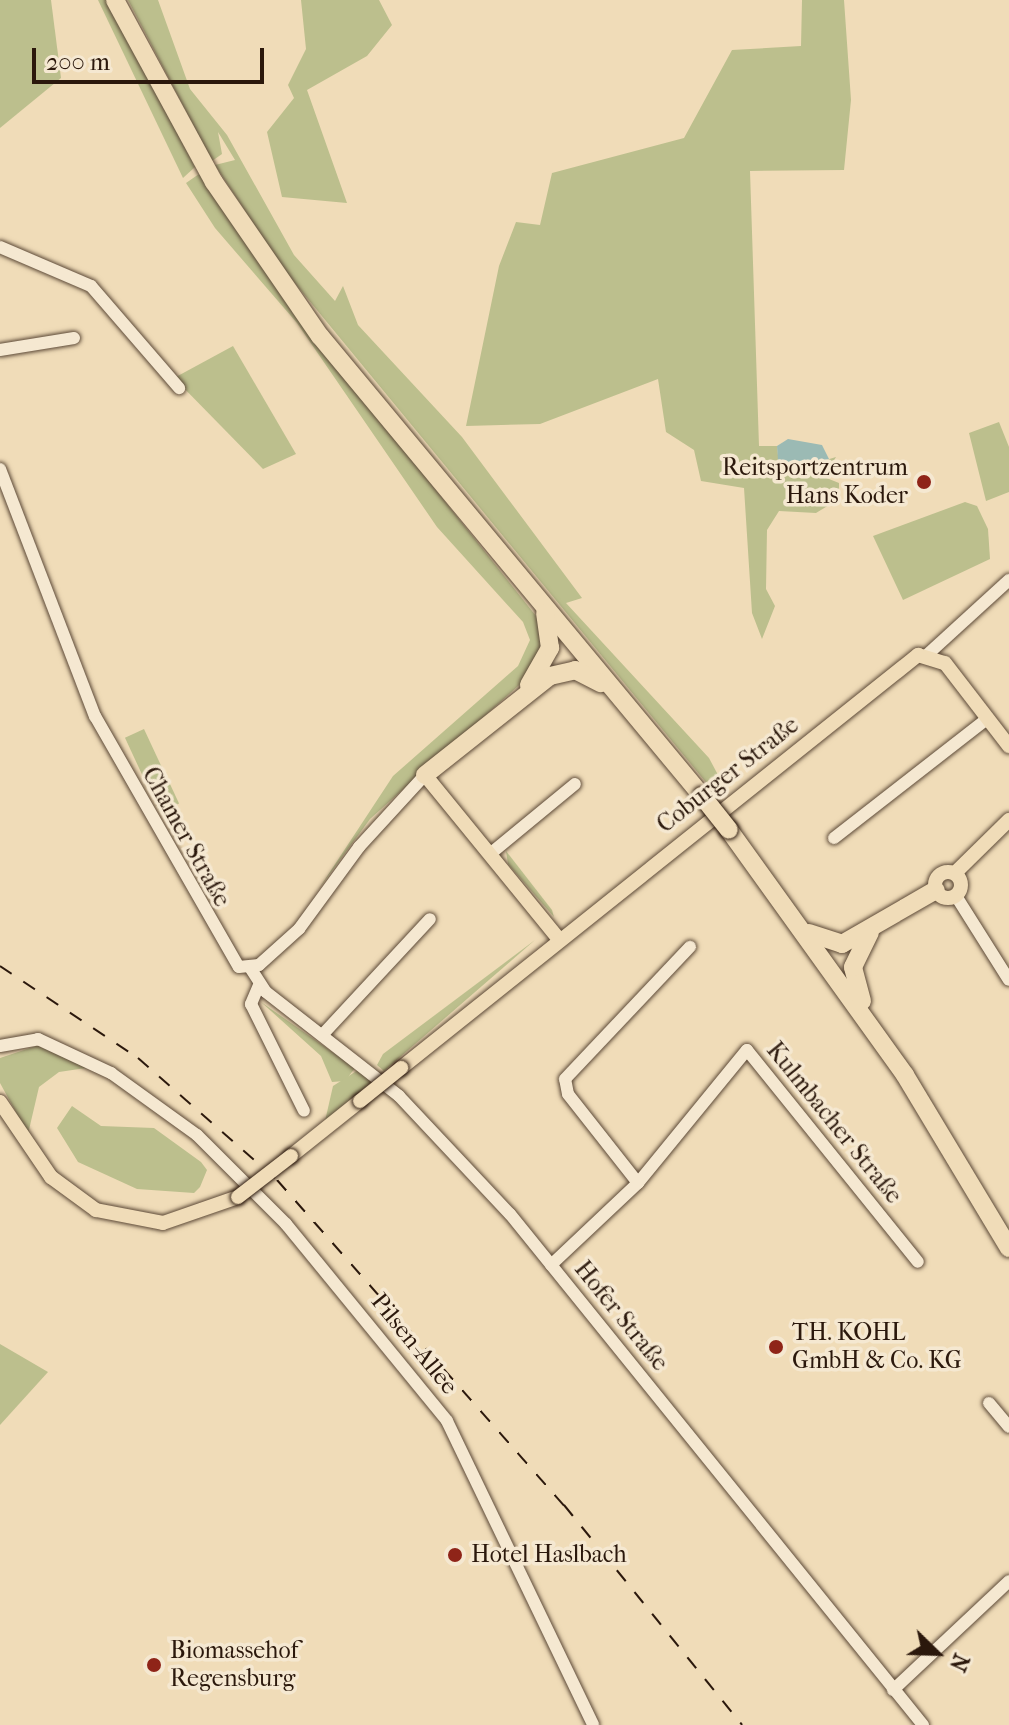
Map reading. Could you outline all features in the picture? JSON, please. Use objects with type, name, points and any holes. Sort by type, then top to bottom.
[{"type":"highway","points":[[115,0],[214,182],[339,360],[702,796],[804,929],[879,1036],[1009,1248]]},
{"type":"highway","points":[[514,701],[547,660],[544,607]]},
{"type":"highway","points":[[425,775],[514,701],[550,676],[575,670],[619,697]]},
{"type":"highway","points":[[804,929],[834,945],[874,927],[936,890]]},
{"type":"highway","points":[[874,927],[853,967],[879,1036]]},
{"type":"main road","points":[[928,654],[945,663],[1009,746]]},
{"type":"main road","name":"Coburger Straße","points":[[558,938],[905,663],[928,654]]},
{"type":"main road","points":[[0,1102],[51,1177],[96,1210],[163,1223],[238,1197],[558,938],[425,775]]},
{"type":"main road","points":[[955,873],[962,886],[956,896],[936,890],[940,874],[955,873],[1009,820]]},
{"type":"street","points":[[0,247],[91,286],[179,388]]},
{"type":"street","points":[[0,350],[74,338]]},
{"type":"street","name":"Chamer Straße","points":[[0,469],[112,750],[227,956],[251,969]]},
{"type":"street","points":[[928,654],[1009,580]]},
{"type":"street","points":[[834,838],[988,718]]},
{"type":"street","points":[[251,969],[299,929],[359,847],[425,775]]},
{"type":"street","points":[[490,854],[575,784]]},
{"type":"street","points":[[956,896],[1009,980]]},
{"type":"street","points":[[325,1032],[430,919]]},
{"type":"street","points":[[638,1183],[568,1094],[565,1079],[690,947]]},
{"type":"street","name":"Hofer Straße","points":[[251,969],[259,985],[325,1032],[458,1156],[551,1265],[923,1725]]},
{"type":"street","points":[[259,985],[251,1004],[304,1111]]},
{"type":"street","name":"Pilsen-Allee","points":[[1,1046],[28,1038],[65,1048],[134,1088],[218,1153],[422,1385],[465,1456],[593,1725]]},
{"type":"street","name":"Kulmbacher Straße","points":[[551,1265],[638,1183],[747,1050],[918,1262]]},
{"type":"street","points":[[989,1403],[1009,1427]]},
{"type":"street","points":[[893,1690],[1009,1581]]},
{"type":"green space","points":[[0,0],[51,0],[61,78],[0,128]]},
{"type":"green space","points":[[98,0],[107,0],[195,167],[183,178]]},
{"type":"green space","points":[[128,0],[158,0],[190,89],[227,135],[294,255],[335,301],[343,286],[358,325],[462,437],[582,598],[566,603],[709,758],[726,790],[718,797],[284,270],[215,165],[235,160],[218,132],[222,154],[212,161]]},
{"type":"green space","points":[[301,0],[379,0],[392,25],[367,56],[307,90],[347,203],[282,197],[267,132],[294,98],[288,85],[306,49]]},
{"type":"green space","points":[[802,0],[844,0],[851,100],[844,170],[750,171],[759,446],[777,446],[780,474],[836,457],[824,477],[839,483],[839,499],[816,513],[779,511],[767,530],[766,589],[775,606],[762,639],[752,613],[744,488],[701,481],[694,450],[666,432],[658,379],[540,424],[466,426],[499,266],[516,222],[540,225],[552,173],[684,138],[732,50],[801,46]]},
{"type":"green space","points":[[199,174],[292,309],[536,616],[546,643],[527,678],[370,819],[318,890],[393,776],[518,666],[530,640],[523,622],[437,527],[297,323],[215,228],[186,183]]},
{"type":"green space","points":[[233,346],[296,454],[263,469],[174,378]]},
{"type":"green space","points":[[999,422],[1009,447],[1009,492],[986,501],[969,433]]},
{"type":"green space","points":[[965,502],[977,506],[988,529],[990,559],[903,600],[873,536]]},
{"type":"green space","points":[[144,729],[162,767],[143,776],[125,738]]},
{"type":"green space","points":[[163,769],[179,803],[160,812],[144,778]]},
{"type":"green space","points":[[506,851],[552,910],[554,917],[508,864]]},
{"type":"green space","points":[[535,940],[384,1071],[377,1065],[383,1054]]},
{"type":"green space","points":[[261,1002],[355,1068],[345,1081],[332,1082],[321,1056]]},
{"type":"green space","points":[[39,1045],[86,1068],[59,1072],[39,1087],[28,1134],[0,1083],[0,1058]]},
{"type":"green space","points":[[358,1070],[371,1082],[325,1121],[333,1086]]},
{"type":"green space","points":[[72,1106],[101,1126],[154,1128],[201,1162],[207,1170],[200,1187],[194,1193],[137,1189],[78,1162],[57,1128]]},
{"type":"green space","points":[[0,1344],[48,1372],[0,1425]]},
{"type":"water","points":[[788,439],[822,445],[829,459],[779,475],[777,446]]},
{"type":"railway","points":[[0,966],[138,1058],[277,1180],[564,1505],[742,1725]]},
{"type":"place","name":"Reitsportzentrum Hans Koder","points":[[924,482]]},
{"type":"place","name":"TH. KOHL GmbH & Co. KG","points":[[776,1347]]},
{"type":"place","name":"Hotel Haslbach","points":[[455,1555]]},
{"type":"place","name":"Biomassehof Regensburg","points":[[154,1665]]}]
